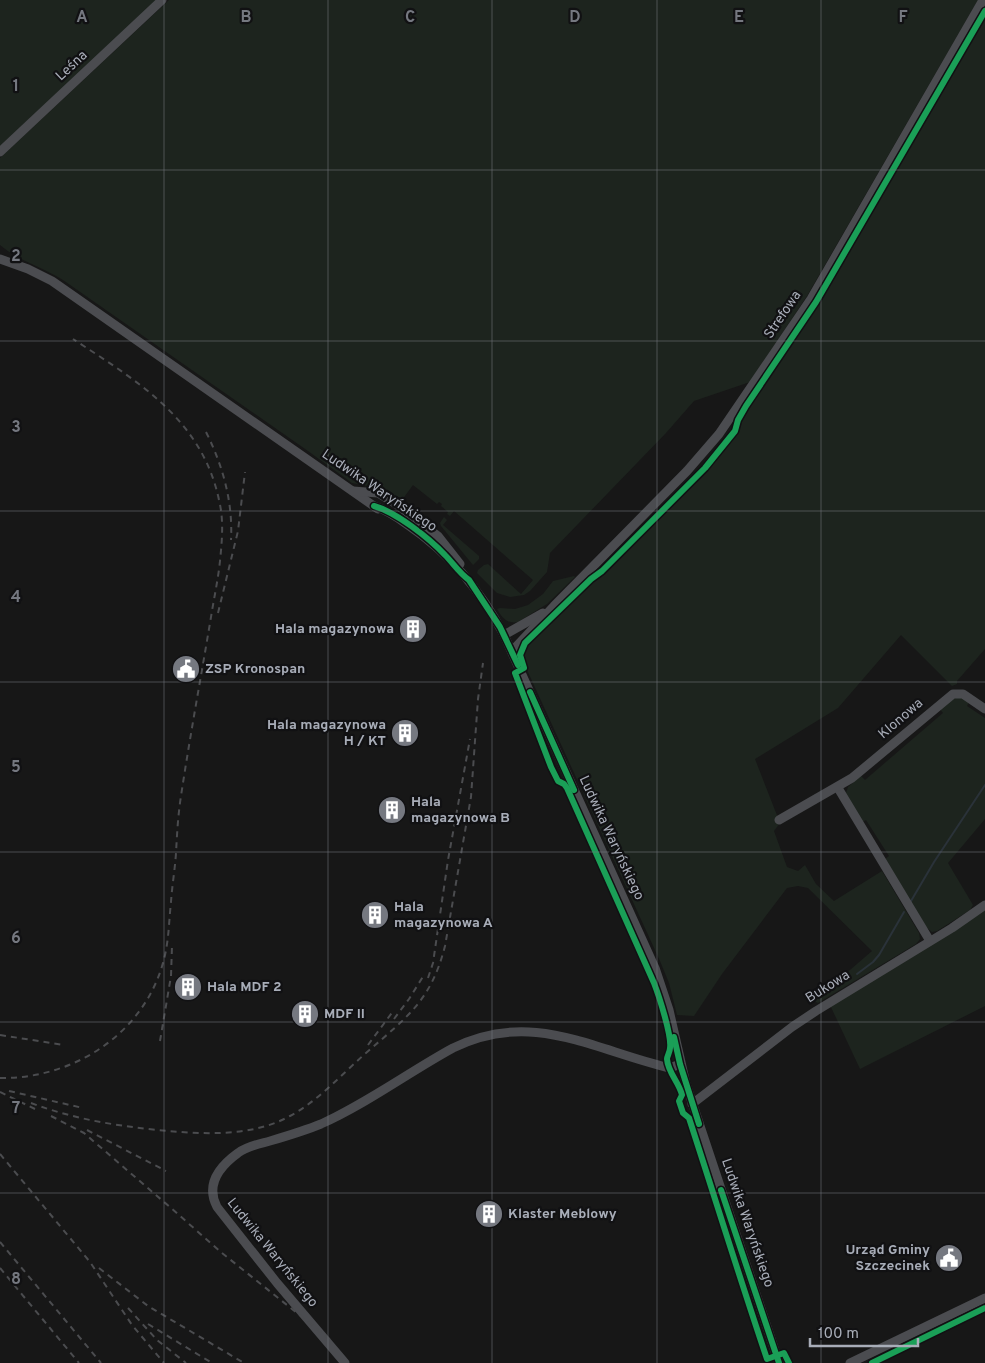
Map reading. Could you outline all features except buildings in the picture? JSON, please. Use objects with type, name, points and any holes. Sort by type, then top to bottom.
[{"type":"street","name":"Leśna","points":[[0,152],[162,0]]},
{"type":"street","name":"Strefowa","points":[[512,651],[687,471],[719,434],[811,299],[983,0]]},
{"type":"street","name":"Ludwika Waryńskiego","points":[[0,259],[28,269],[52,281],[374,506],[383,508],[417,531],[437,547],[466,576],[487,606],[512,651],[655,968],[669,1010],[680,1064],[692,1104],[779,1363]]},
{"type":"street","points":[[353,491],[378,493],[432,530],[466,576]]},
{"type":"street","name":"Strefowa","points":[[504,635],[528,623],[554,606]]},
{"type":"street","name":"Klonowa","points":[[779,820],[838,788],[953,694],[963,694],[985,709]]},
{"type":"street","points":[[838,788],[930,941]]},
{"type":"street","name":"Bukowa","points":[[692,1104],[808,1016],[985,905]]},
{"type":"street","name":"Ludwika Waryńskiego","points":[[346,1363],[277,1283],[217,1207],[212,1192],[213,1182],[218,1172],[239,1152],[250,1146],[295,1134],[322,1123],[453,1048],[465,1042],[490,1035],[517,1032],[545,1032],[572,1038],[670,1068],[680,1064]]},
{"type":"street","points":[[850,1363],[985,1298]]},
{"type":"shaded area","points":[[0,0],[158,0],[0,146]]},
{"type":"shaded area","points":[[169,0],[978,0],[807,296],[750,382],[694,401],[666,433],[550,553],[547,572],[530,591],[524,595],[510,597],[497,593],[477,573],[478,570],[488,564],[521,594],[533,580],[454,511],[450,516],[441,506],[442,504],[439,502],[437,504],[413,485],[402,500],[384,489],[352,483],[63,280],[7,251],[0,245],[0,158]]},
{"type":"shaded area","points":[[985,7],[985,649],[957,681],[957,684],[952,686],[901,635],[838,708],[755,759],[780,823],[774,831],[787,867],[798,871],[805,865],[816,884],[834,901],[882,871],[919,933],[920,939],[916,944],[818,1003],[814,1001],[872,951],[808,888],[798,886],[787,888],[722,974],[694,1016],[677,1015],[669,983],[660,961],[522,659],[521,652],[524,646],[568,596],[599,569],[700,467],[726,436],[734,420],[815,301]]},
{"type":"shaded area","points":[[444,517],[447,520],[443,525],[479,556],[479,559],[473,565],[441,526],[440,523]]},
{"type":"shaded area","points":[[574,576],[547,604],[518,622],[505,620],[497,609],[515,609],[528,605],[543,594],[553,581]]},
{"type":"shaded area","points":[[961,697],[969,702],[967,706],[985,718],[985,819],[948,863],[973,905],[970,910],[937,931],[932,932],[926,927],[884,860],[889,856],[866,820],[862,822],[846,793],[848,787],[861,776],[865,780],[943,713],[939,708],[951,699]]},
{"type":"shaded area","points":[[985,909],[985,1006],[860,1069],[830,1005]]},
{"type":"waterway","points":[[911,901],[934,862],[985,785]]},
{"type":"waterway","points":[[857,974],[879,955],[904,912]]},
{"type":"railway","points":[[0,1078],[28,1076],[55,1070],[81,1060],[105,1045],[125,1028],[143,1006],[156,982],[165,955],[167,942],[180,803],[220,561],[221,508],[210,472],[198,447],[164,405],[120,370],[73,339]]},
{"type":"railway","points":[[206,432],[226,484],[231,540]]},
{"type":"railway","points":[[218,613],[238,531],[245,472]]},
{"type":"railway","points":[[31,1103],[93,1121],[157,1130],[225,1133],[259,1128],[290,1116],[310,1103],[394,1029],[425,995],[433,981],[445,946],[471,797],[478,699],[483,663]]},
{"type":"railway","points":[[428,978],[433,963],[448,860],[470,739]]},
{"type":"railway","points":[[160,1041],[171,976],[172,946]]},
{"type":"railway","points":[[394,1019],[424,975]]},
{"type":"railway","points":[[368,1045],[394,1010]]},
{"type":"railway","points":[[0,1035],[64,1045]]},
{"type":"railway","points":[[9,1091],[83,1108]]},
{"type":"railway","points":[[0,1092],[35,1109]]},
{"type":"railway","points":[[51,1116],[84,1133],[222,1253],[332,1341]]},
{"type":"railway","points":[[87,1130],[166,1171]]},
{"type":"railway","points":[[0,1154],[90,1262],[132,1325],[164,1363]]},
{"type":"railway","points":[[0,1242],[101,1363]]},
{"type":"railway","points":[[0,1268],[79,1363]]},
{"type":"railway","points":[[99,1268],[148,1306],[244,1363]]},
{"type":"railway","points":[[128,1308],[157,1340],[186,1363]]},
{"type":"railway","points":[[148,1324],[212,1363]]},
{"type":"cycle path","points":[[789,1363],[784,1353],[767,1359],[689,1118],[683,1113],[679,1101],[682,1095],[681,1090],[668,1064],[667,1058],[670,1051],[669,1035],[654,983],[567,788],[558,781],[551,767],[515,673],[524,668],[520,655],[525,643],[591,579],[602,571],[705,468],[735,431],[738,420],[746,406],[816,302],[985,11]]},
{"type":"cycle path","points":[[374,506],[392,514],[421,534],[438,548],[469,580],[500,627],[518,665]]},
{"type":"cycle path","points":[[530,692],[574,790]]},
{"type":"cycle path","points":[[674,1037],[680,1064],[699,1124]]},
{"type":"cycle path","points":[[721,1190],[779,1363]]},
{"type":"cycle path","points":[[872,1363],[985,1308]]},
{"type":"place","name":"Hala magazynowa","points":[[413,629]]},
{"type":"place","name":"ZSP Kronospan","points":[[186,669]]},
{"type":"place","name":"Hala magazynowa H / KT","points":[[405,733]]},
{"type":"place","name":"Hala magazynowa B","points":[[392,810]]},
{"type":"place","name":"Hala magazynowa A","points":[[375,915]]},
{"type":"place","name":"Hala MDF 2","points":[[188,987]]},
{"type":"place","name":"MDF II","points":[[305,1014]]},
{"type":"place","name":"Klaster Meblowy","points":[[489,1214]]},
{"type":"place","name":"Urząd Gminy Szczecinek","points":[[949,1258]]}]
